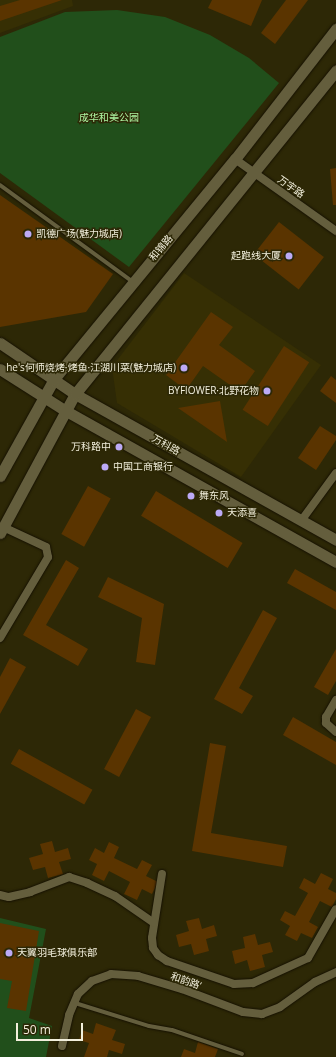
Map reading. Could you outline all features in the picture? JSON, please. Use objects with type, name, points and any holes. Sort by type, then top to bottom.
[{"type":"street","name":"和锦路","points":[[0,476],[54,379],[235,159],[336,29]]},
{"type":"street","points":[[0,638],[48,557],[46,547],[2,530],[75,394],[336,70]]},
{"type":"street","name":"万宇路","points":[[235,159],[336,231]]},
{"type":"street","name":"万科路","points":[[0,343],[75,394],[336,540]]},
{"type":"street","name":"万科路","points":[[0,369],[66,411],[336,562]]},
{"type":"street","points":[[301,520],[336,473]]},
{"type":"street","points":[[336,700],[326,717],[326,723],[336,732]]},
{"type":"street","points":[[162,874],[154,923],[153,943],[158,956],[167,961],[234,984],[253,984],[308,958],[336,909]]},
{"type":"street","points":[[0,895],[10,897],[30,892],[69,877],[87,883],[115,896],[154,923]]},
{"type":"street","name":"和韵路’","points":[[62,1046],[69,1015],[78,994],[92,981],[111,974],[138,976],[182,989],[243,1012],[262,1014],[280,1007],[315,982],[336,972]]},
{"type":"lane","points":[[0,185],[133,283]]},
{"type":"lane","points":[[74,1002],[149,1026],[172,1030],[242,1054]]},
{"type":"shaded area","points":[[0,0],[72,0],[73,6],[0,33]]},
{"type":"shaded area","points":[[184,273],[321,365],[241,477],[117,403],[112,367]]},
{"type":"green space","name":"成华和美公园","points":[[117,10],[165,17],[210,35],[249,58],[279,83],[129,267],[0,173],[0,37],[65,12]]},
{"type":"green space","points":[[0,918],[46,929],[29,1018],[52,1026],[46,1057],[0,1057]]},
{"type":"building","points":[[20,0],[62,0],[0,21],[0,6]]},
{"type":"building","points":[[212,0],[262,0],[251,26],[208,8]]},
{"type":"building","points":[[286,0],[308,0],[275,44],[261,33]]},
{"type":"building","points":[[336,168],[336,205],[333,205],[330,169]]},
{"type":"building","name":"凯德广场(魅力城店)","points":[[0,195],[113,274],[86,312],[0,327]]},
{"type":"building","name":"起跑线大厦","points":[[279,222],[324,257],[299,289],[254,254]]},
{"type":"building","points":[[211,312],[233,327],[219,345],[255,371],[240,392],[203,366],[186,390],[166,375]]},
{"type":"building","points":[[284,346],[309,362],[268,426],[243,410]]},
{"type":"building","points":[[331,376],[336,380],[336,403],[320,391]]},
{"type":"building","points":[[220,401],[227,442],[178,408]]},
{"type":"building","points":[[320,426],[336,436],[336,440],[316,470],[298,458]]},
{"type":"building","points":[[88,486],[111,499],[84,547],[61,534]]},
{"type":"building","points":[[156,491],[243,543],[228,568],[141,516]]},
{"type":"building","points":[[66,560],[79,568],[46,625],[88,649],[78,666],[23,635]]},
{"type":"building","points":[[295,569],[336,592],[336,610],[287,583]]},
{"type":"building","points":[[108,577],[164,604],[155,665],[136,662],[142,618],[98,597]]},
{"type":"building","points":[[263,610],[277,618],[239,688],[253,696],[242,714],[214,699]]},
{"type":"building","points":[[336,649],[336,681],[328,695],[314,687]]},
{"type":"building","points":[[10,658],[26,667],[0,714],[0,677]]},
{"type":"building","points":[[136,709],[151,717],[119,777],[104,769]]},
{"type":"building","points":[[293,717],[336,742],[336,765],[283,735]]},
{"type":"building","points":[[210,743],[226,746],[211,833],[287,846],[283,867],[192,851]]},
{"type":"building","points":[[19,749],[92,790],[84,805],[11,764]]},
{"type":"building","points":[[52,841],[55,852],[68,848],[71,859],[59,862],[63,874],[48,878],[45,867],[33,870],[29,858],[43,854],[40,844]]},
{"type":"building","points":[[109,842],[119,847],[114,858],[137,869],[142,860],[152,865],[146,876],[158,882],[152,894],[142,889],[137,900],[124,894],[130,882],[109,871],[104,881],[92,875],[97,864],[89,860],[95,848],[104,853]]},
{"type":"building","points":[[321,873],[333,879],[328,889],[336,893],[336,899],[332,907],[320,901],[309,922],[318,927],[312,938],[301,933],[297,941],[285,935],[290,926],[280,920],[285,911],[295,916],[308,893],[299,888],[304,878],[315,884]]},
{"type":"building","points":[[199,918],[202,929],[214,925],[217,936],[206,939],[209,951],[194,955],[191,944],[179,947],[176,935],[189,931],[186,921]]},
{"type":"building","points":[[0,923],[39,931],[26,1011],[7,1008],[12,981],[0,979]]},
{"type":"building","points":[[255,934],[258,945],[270,942],[273,952],[262,955],[265,967],[250,971],[247,960],[235,964],[232,951],[245,948],[243,937]]},
{"type":"building","points":[[96,1023],[116,1030],[112,1040],[125,1044],[122,1054],[109,1050],[107,1057],[84,1057],[89,1043],[79,1040],[82,1030],[93,1034]]},
{"type":"building","points":[[198,1042],[218,1049],[215,1057],[181,1057],[184,1049],[195,1053]]},
{"type":"place","name":"凯德广场(魅力城店)","points":[[28,234]]},
{"type":"place","name":"起跑线大厦","points":[[289,256]]},
{"type":"place","name":"he's何师烧烤·烤鱼·江湖川菜(魅力城店)","points":[[184,368]]},
{"type":"place","name":"BYFlOWER·北野花物","points":[[267,391]]},
{"type":"place","name":"万科路中","points":[[119,447]]},
{"type":"place","name":"中国工商银行","points":[[105,467]]},
{"type":"place","name":"舞东风","points":[[191,496]]},
{"type":"place","name":"天添喜","points":[[219,513]]},
{"type":"place","name":"天翼羽毛球俱乐部","points":[[9,953]]}]
